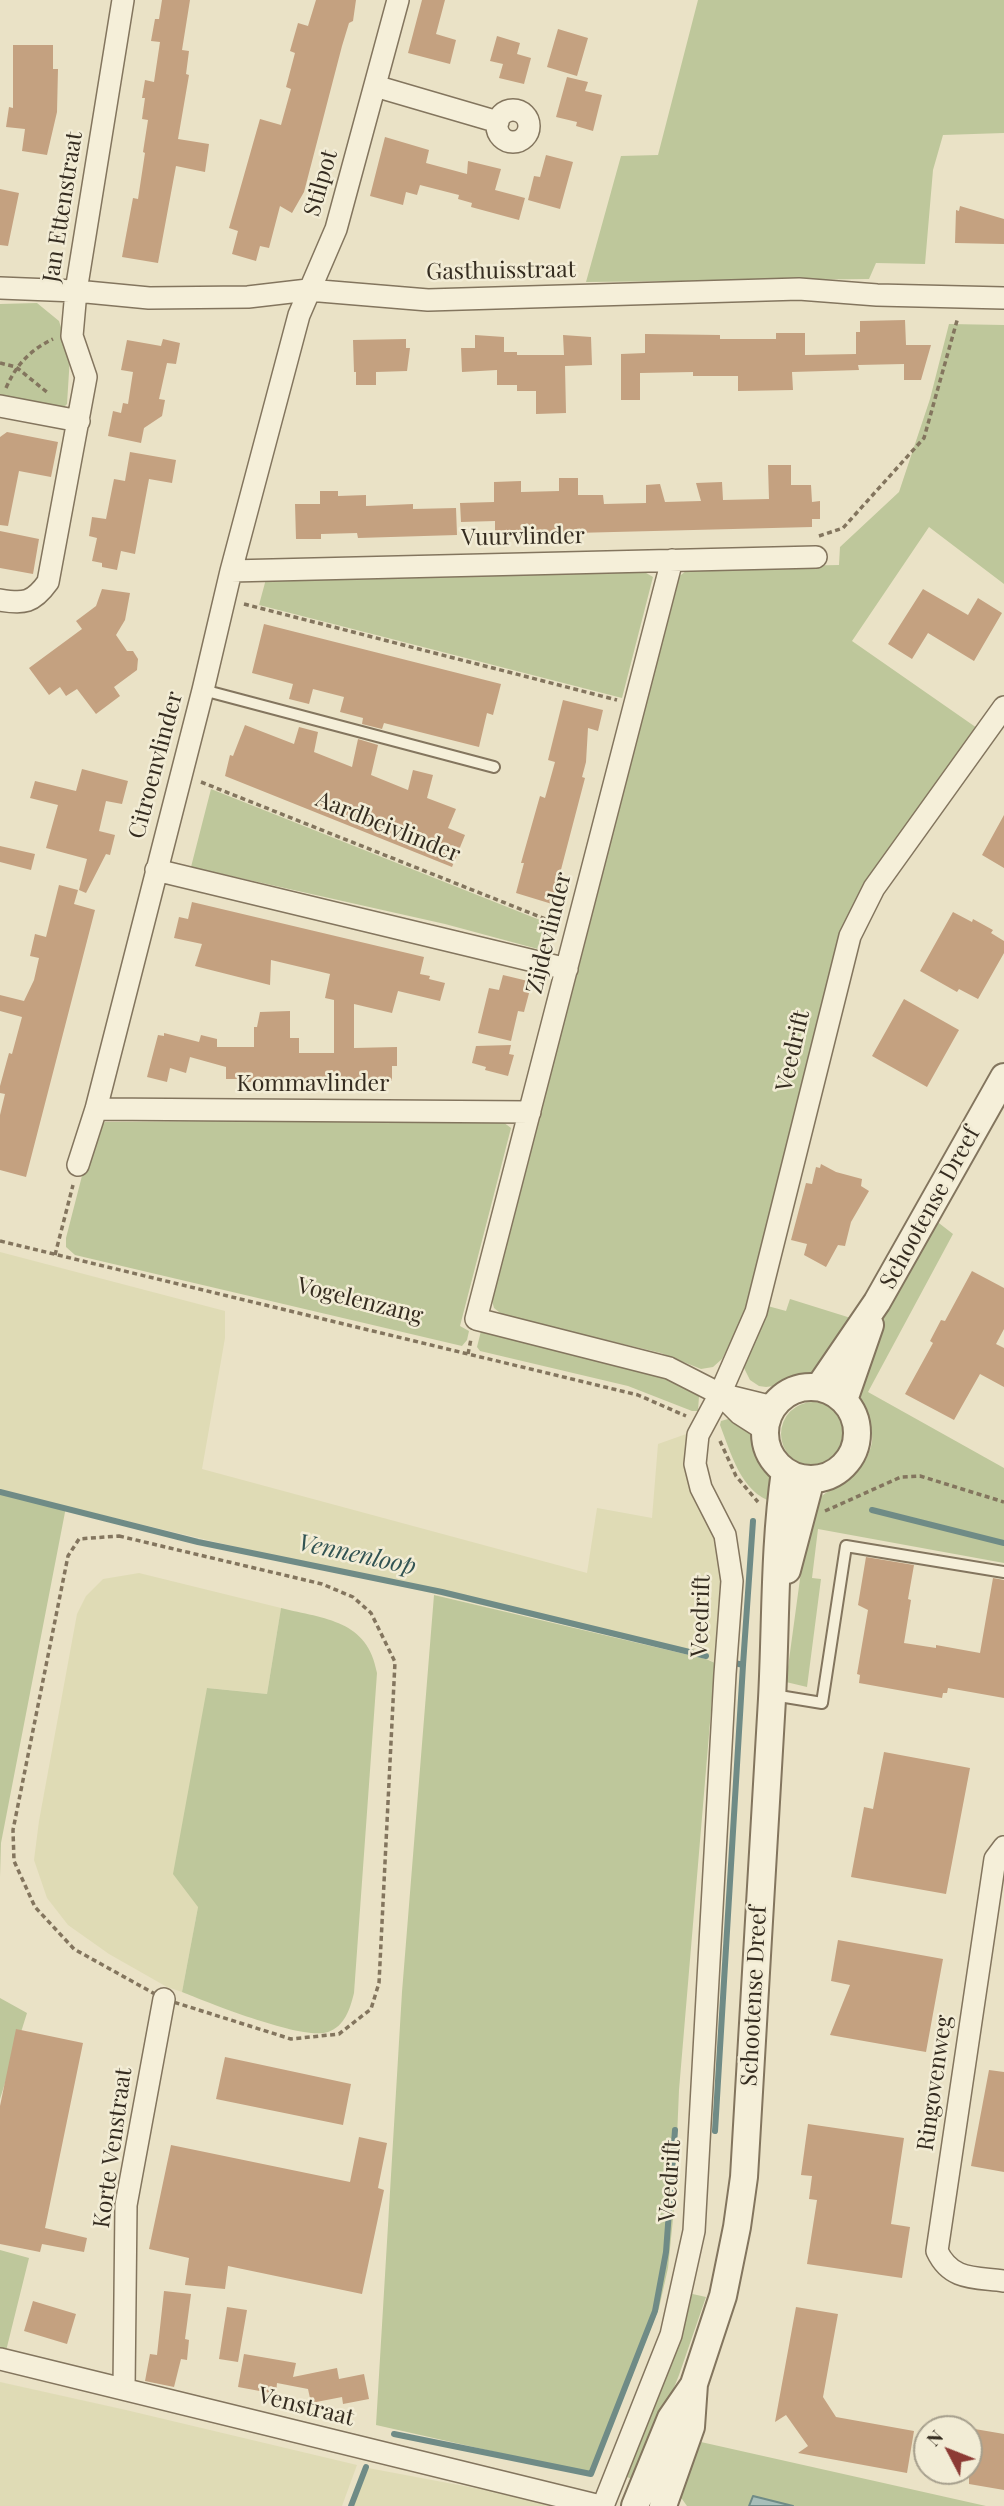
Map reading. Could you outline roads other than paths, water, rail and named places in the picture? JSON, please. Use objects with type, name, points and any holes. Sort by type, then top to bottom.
[{"type":"street","name":"Jan Ettenstraat","points":[[0,600],[18,603],[31,600],[48,582],[86,377],[72,336],[76,291],[123,0]]},
{"type":"street","name":"Stilpot","points":[[308,290],[336,229],[398,0]]},
{"type":"street","points":[[374,86],[498,122]]},
{"type":"street","name":"Gasthuisstraat","points":[[0,288],[149,298],[248,297],[308,290],[428,300],[799,289],[877,295],[1004,298]]},
{"type":"street","name":"Citroenvlinder","points":[[78,1165],[96,1109],[231,571],[308,290]]},
{"type":"street","points":[[0,406],[79,421]]},
{"type":"street","name":"Vuurvlinder","points":[[231,571],[816,556]]},
{"type":"street","name":"Zijdevlinder","points":[[672,560],[476,1319],[669,1368],[720,1394]]},
{"type":"street","name":"Veedrift","points":[[601,2506],[671,2335],[694,2231],[732,1581],[725,1535],[701,1488],[695,1464],[698,1435],[720,1394],[756,1312],[850,936],[874,888],[1004,706]]},
{"type":"street","points":[[156,870],[567,969]]},
{"type":"street","name":"Schootense Dreef","points":[[819,1387],[877,1303],[1004,1077]]},
{"type":"street","name":"Kommavlinder","points":[[96,1109],[530,1112]]},
{"type":"street","name":"Schootense Dreef","points":[[845,1400],[877,1303]]},
{"type":"street","points":[[819,1387],[833,1391],[845,1400],[855,1415],[858,1433],[855,1451],[844,1466],[829,1476],[811,1479],[798,1478],[774,1461],[767,1446],[769,1419],[782,1397],[793,1390],[819,1387]]},
{"type":"street","points":[[720,1394],[769,1419]]},
{"type":"street","name":"Schootense Dreef","points":[[663,2506],[691,2427],[694,2384],[723,2296],[744,2177],[776,1602],[790,1514],[785,1471]]},
{"type":"street","name":"Schootense Dreef","points":[[790,1514],[811,1479]]},
{"type":"street","name":"Ringovenweg","points":[[1004,1847],[995,1859],[937,2251],[943,2265],[960,2275],[1004,2281]]},
{"type":"street","name":"Korte Venstraat","points":[[124,2389],[127,2205],[164,1999]]},
{"type":"street","name":"Venstraat","points":[[0,2359],[601,2506]]},
{"type":"street","name":"Schootense Dreef","points":[[635,2506],[671,2418],[694,2384]]},
{"type":"lane","points":[[203,690],[494,767]]},
{"type":"lane","points":[[772,1695],[822,1703],[846,1546],[1004,1572]]},
{"type":"water","points":[[753,2496],[793,2506],[749,2506]]},
{"type":"waterway","name":"Vennenloop","points":[[0,1492],[198,1542],[442,1592],[706,1656]]},
{"type":"waterway","name":"Vennenloop","points":[[872,1510],[1004,1543]]},
{"type":"waterway","name":"Vennenloop","points":[[735,1663],[743,1665],[753,1521]]},
{"type":"waterway","points":[[715,2131],[743,1665]]},
{"type":"waterway","points":[[394,2434],[591,2474],[655,2311],[666,2252],[675,2130]]},
{"type":"waterway","points":[[351,2506],[366,2467]]}]
